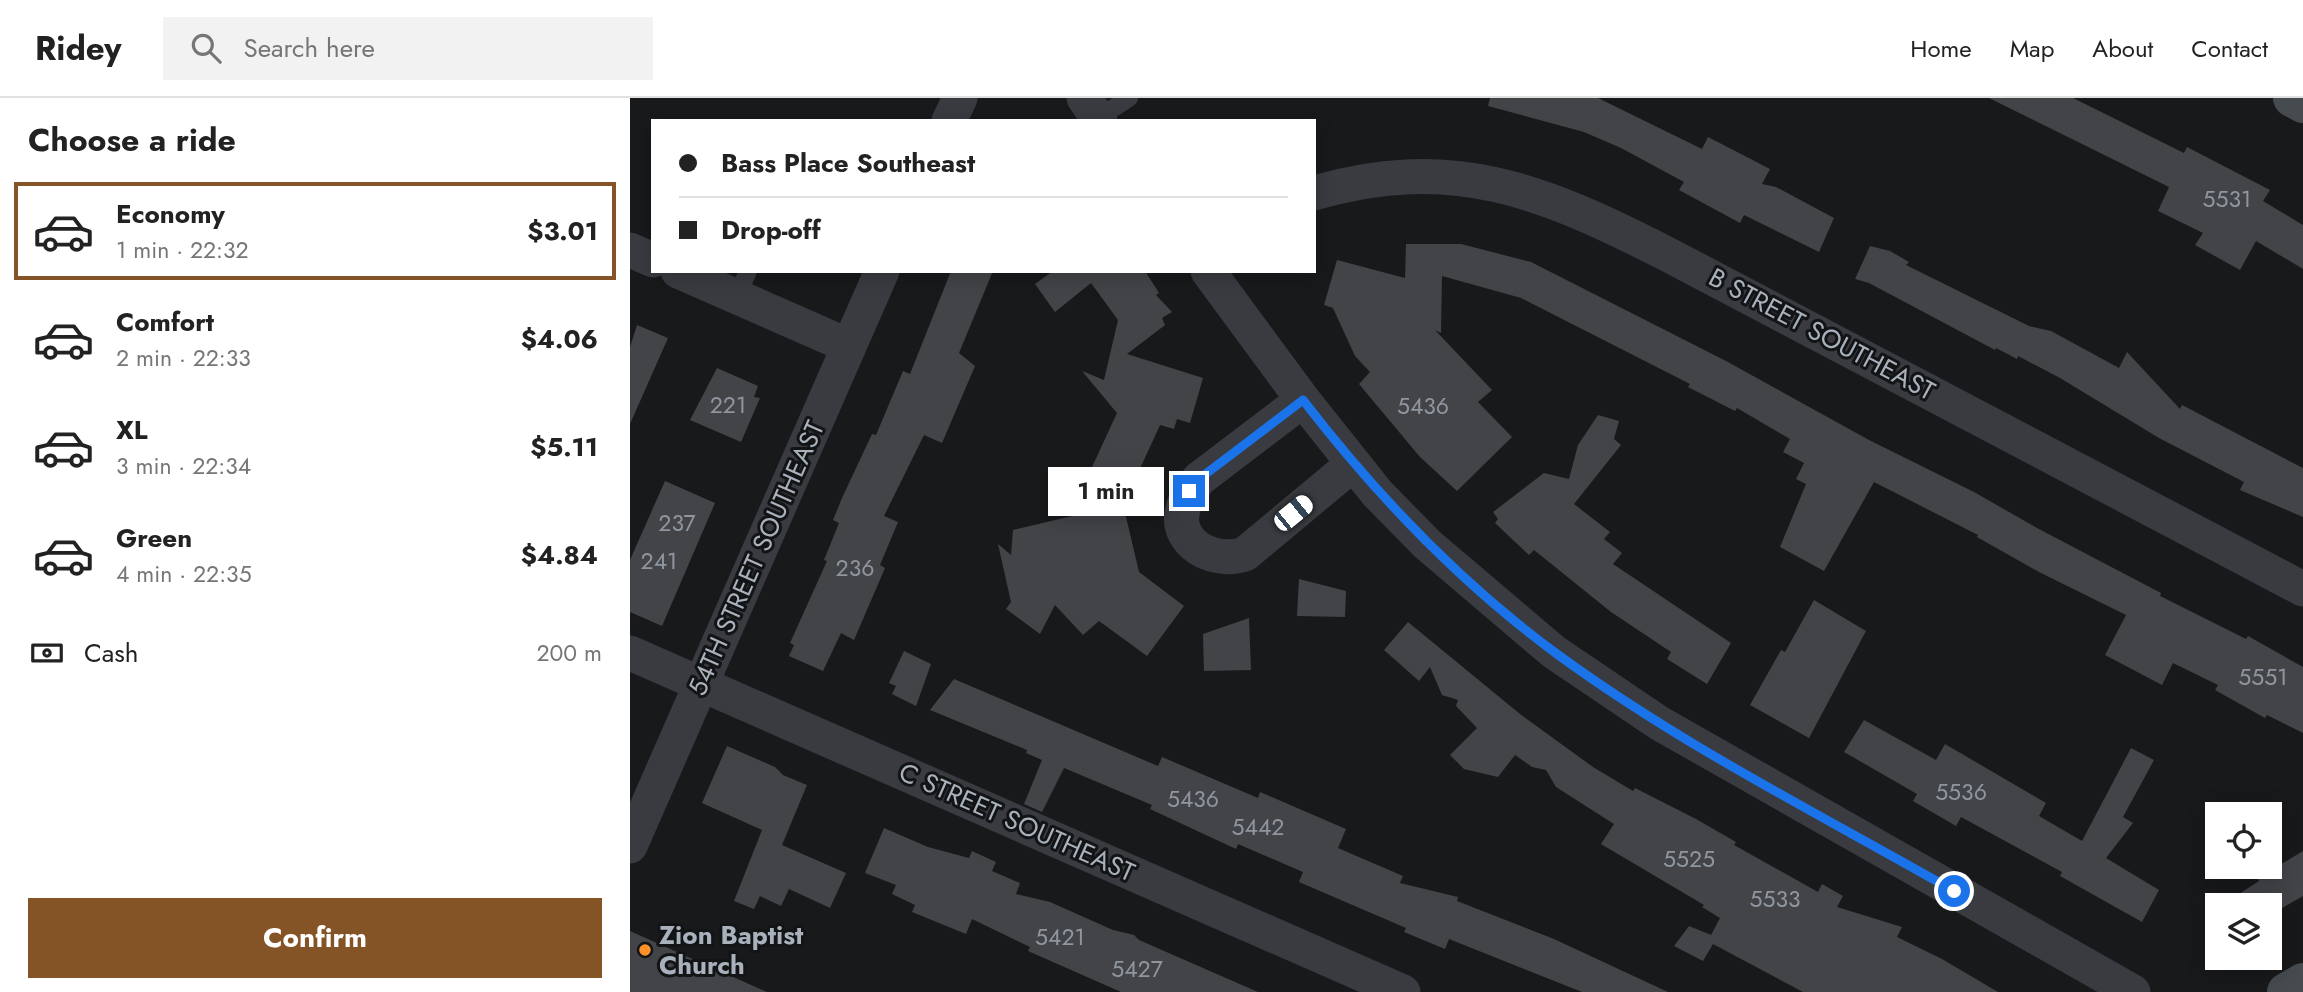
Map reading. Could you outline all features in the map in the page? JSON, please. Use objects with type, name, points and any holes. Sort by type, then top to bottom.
[{"type":"main road","points":[[2292,98],[2303,104]]},
{"type":"main road","points":[[2286,992],[2303,982]]},
{"type":"street","points":[[951,119],[960,98]]},
{"type":"street","name":"B STREET SOUTHEAST","points":[[1316,193],[1380,179],[1445,176],[1494,183],[1541,195],[1601,220],[1665,253],[2303,589]]},
{"type":"street","points":[[630,250],[651,259]]},
{"type":"street","points":[[688,273],[743,284],[849,346]]},
{"type":"street","name":"54TH STREET SOUTHEAST","points":[[630,846],[881,273]]},
{"type":"street","points":[[1209,273],[1353,464],[1427,544],[1497,607],[1623,700],[2133,992]]},
{"type":"street","points":[[1303,400],[1194,485],[1183,509],[1182,524],[1189,539],[1215,557],[1231,559],[1245,554],[1353,464]]},
{"type":"street","name":"C STREET SOUTHEAST","points":[[630,653],[1403,992]]},
{"type":"lane","points":[[1094,112],[1129,98]]},
{"type":"building","points":[[1490,98],[1598,98],[1702,149],[1708,137],[1770,169],[1762,184],[1776,187],[1834,218],[1819,252],[1744,215],[1740,223],[1679,190],[1684,182],[1621,148],[1584,132],[1488,106]]},
{"type":"building","points":[[1989,98],[2073,98],[2184,153],[2187,147],[2270,190],[2263,201],[2303,225],[2303,269],[2256,241],[2240,270],[2195,245],[2203,233],[2158,211],[2169,187]]},
{"type":"building","points":[[1406,244],[1461,244],[1531,262],[1726,361],[1869,440],[1974,492],[2161,593],[2160,596],[2246,639],[2248,636],[2303,667],[2303,733],[2267,715],[2265,718],[2215,690],[2218,685],[2173,663],[2162,685],[2105,655],[2126,615],[2039,572],[1977,537],[1978,535],[1874,482],[1824,571],[1780,547],[1806,484],[1796,479],[1804,463],[1783,452],[1790,439],[1737,408],[1735,411],[1688,387],[1690,384],[1521,298],[1442,276],[1441,333],[1435,330],[1492,390],[1478,402],[1512,437],[1457,491],[1420,457],[1359,384],[1370,372],[1355,356],[1333,308],[1324,305],[1337,260],[1405,278]]},
{"type":"building","points":[[1870,246],[1890,251],[1909,262],[1906,265],[2029,326],[2051,331],[2119,368],[2127,352],[2180,409],[2182,405],[2303,468],[2303,517],[2240,490],[2244,482],[2159,438],[2060,378],[2018,356],[2017,359],[1996,348],[1995,350],[1869,283],[1855,279]]},
{"type":"building","points":[[950,273],[992,273],[959,353],[975,366],[942,443],[924,435],[884,516],[898,522],[880,565],[885,568],[854,640],[841,633],[823,671],[789,656],[794,645],[790,643],[827,561],[824,560],[839,523],[833,520],[842,498],[872,434],[876,435],[903,371],[910,374]]},
{"type":"building","points":[[1050,273],[1146,273],[1159,293],[1156,295],[1172,312],[1162,318],[1165,325],[1127,354],[1203,378],[1190,423],[1177,419],[1174,429],[1160,425],[1127,497],[1086,480],[1117,413],[1082,371],[1104,380],[1118,320],[1091,283],[1055,312],[1035,284]]},
{"type":"building","points":[[637,325],[668,338],[630,424],[630,347]]},
{"type":"building","points":[[717,368],[758,386],[754,397],[760,398],[741,442],[690,420]]},
{"type":"building","points":[[1598,415],[1619,421],[1614,439],[1621,445],[1574,504],[1610,532],[1604,539],[1622,553],[1613,564],[1731,643],[1707,684],[1667,659],[1671,652],[1611,612],[1534,550],[1529,555],[1495,523],[1498,519],[1493,512],[1544,473],[1569,479],[1578,445]]},
{"type":"building","points":[[665,481],[715,503],[662,626],[630,612],[630,560]]},
{"type":"building","points":[[1123,504],[1139,572],[1184,606],[1147,656],[1099,621],[1083,635],[1055,605],[1040,634],[1006,609],[1011,602],[998,544],[1011,555],[1013,530]]},
{"type":"building","points":[[1299,579],[1346,591],[1345,617],[1297,616]]},
{"type":"building","points":[[1814,600],[1866,631],[1809,738],[1750,705],[1781,650],[1785,652]]},
{"type":"building","points":[[1249,618],[1251,670],[1204,671],[1203,634]]},
{"type":"building","points":[[1408,622],[1520,714],[1593,767],[1633,791],[1635,788],[1696,819],[1736,842],[1734,845],[1818,892],[1822,884],[1843,896],[1837,907],[1902,927],[1897,937],[1942,959],[1998,992],[1803,992],[1713,944],[1703,961],[1674,946],[1689,926],[1711,935],[1720,918],[1702,907],[1704,905],[1601,844],[1614,824],[1556,787],[1546,770],[1532,767],[1515,755],[1498,777],[1464,769],[1450,755],[1477,728],[1456,706],[1458,700],[1442,695],[1430,667],[1419,681],[1384,650]]},
{"type":"building","points":[[904,651],[931,664],[916,706],[892,694],[896,686],[889,683]]},
{"type":"building","points":[[954,679],[1158,766],[1162,757],[1258,798],[1260,792],[1346,829],[1338,848],[1403,876],[1400,883],[1458,897],[1457,901],[1554,939],[1668,992],[1582,992],[1449,939],[1445,949],[1404,932],[1406,928],[1299,882],[1303,872],[1238,844],[1236,849],[1150,809],[1152,805],[1064,768],[1042,812],[1024,804],[1042,760],[1026,753],[1027,750],[930,710]]},
{"type":"building","points":[[1864,720],[1936,760],[1945,744],[2046,803],[2039,816],[2082,841],[2131,748],[2154,760],[2123,817],[2133,823],[2106,858],[2159,890],[2142,922],[2060,876],[2062,872],[1961,817],[1956,826],[1913,801],[1917,794],[1844,752]]},
{"type":"building","points":[[727,746],[775,767],[783,775],[807,785],[782,845],[846,873],[830,908],[789,889],[781,906],[760,896],[754,909],[734,901],[762,830],[702,803]]},
{"type":"building","points":[[884,828],[928,847],[969,858],[972,851],[996,862],[992,871],[1020,883],[1016,894],[1050,902],[1113,930],[1134,935],[1139,940],[1258,992],[1121,992],[1028,951],[1030,947],[972,919],[966,934],[912,912],[915,905],[892,894],[896,885],[865,873]]},
{"type":"building","points":[[2303,851],[2303,896],[2282,908],[2282,893],[2240,893],[2259,881],[2258,879],[2282,879],[2282,864]]},
{"type":"building","points":[[630,931],[767,992],[630,992]]},
{"type":"place","name":"Zion Baptist Church","points":[[645,950]]},
{"type":"route","points":[[1189,491],[1199,479],[1303,400],[1377,493],[1427,544],[1497,607],[1554,652],[1659,723],[1954,891]]}]
